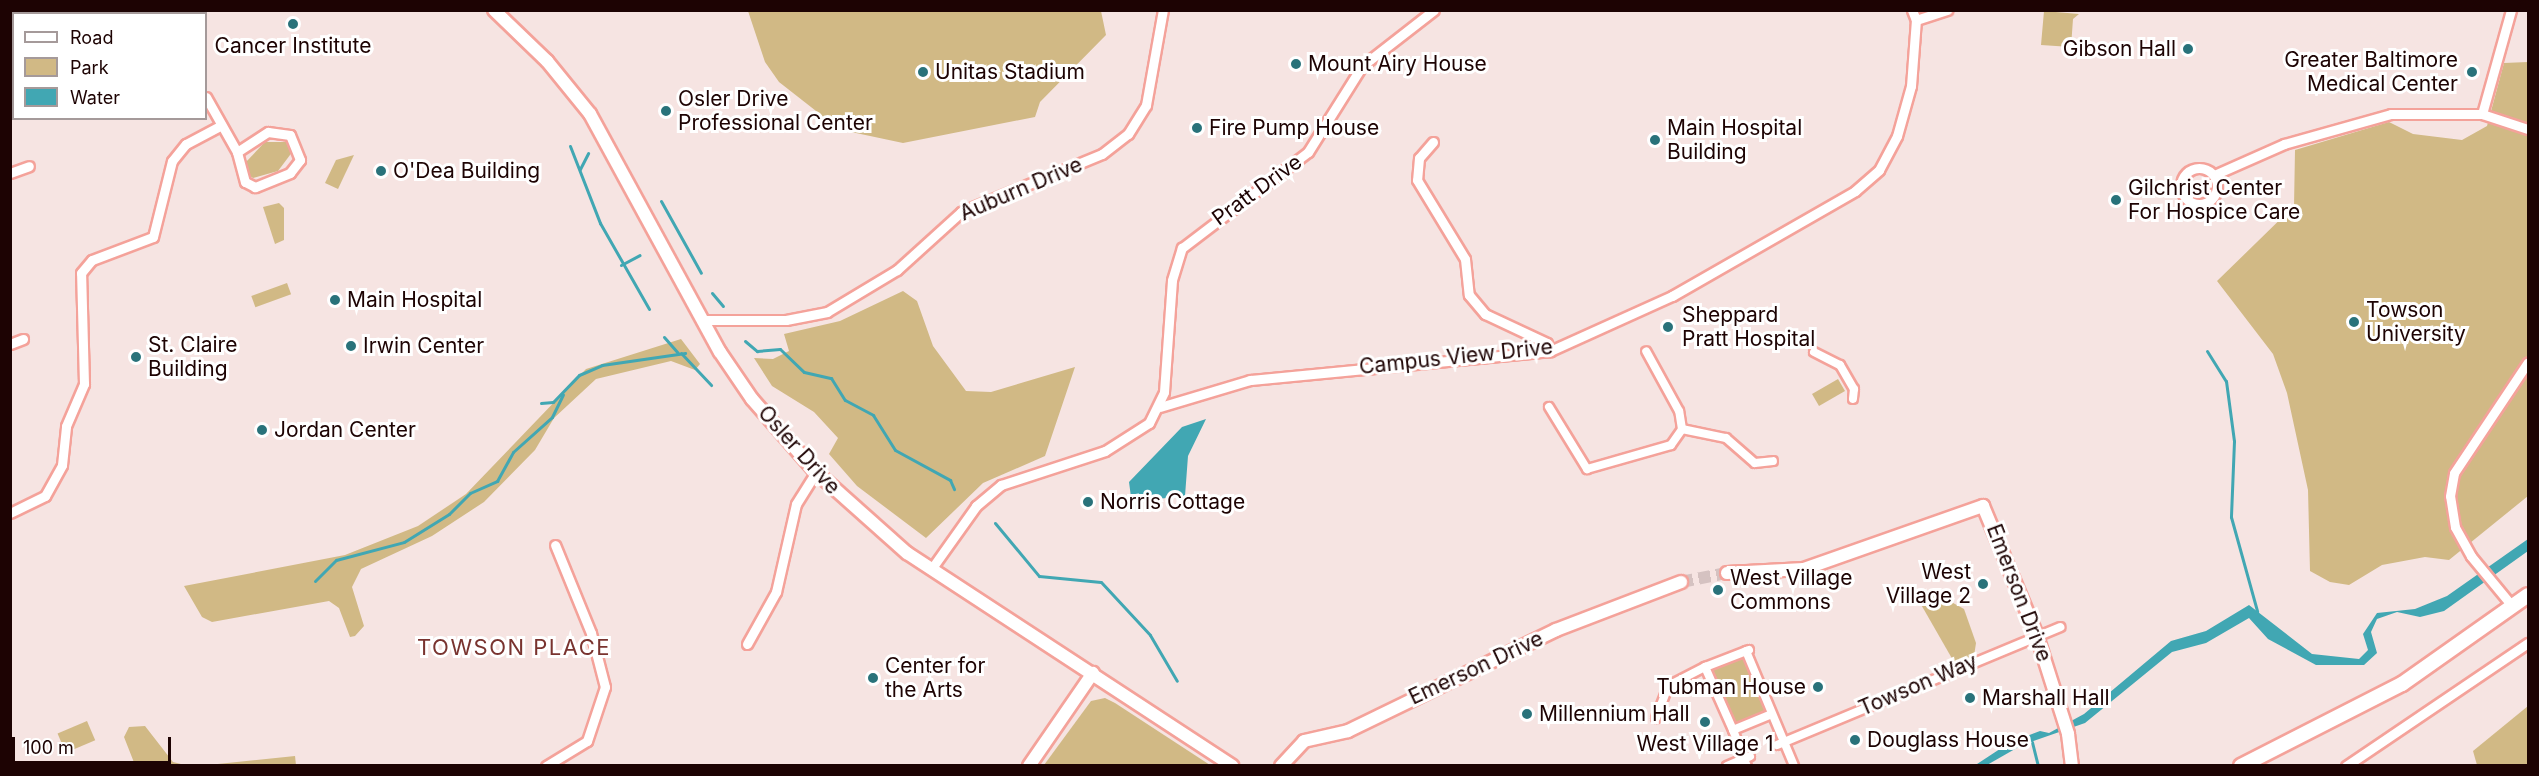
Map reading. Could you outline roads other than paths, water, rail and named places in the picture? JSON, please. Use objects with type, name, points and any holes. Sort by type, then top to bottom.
[{"type":"main road","points":[[2241,765],[2373,702],[2529,595]]},
{"type":"street","name":"Osler Drive","points":[[494,10],[547,61],[590,114],[703,320],[752,399],[816,472],[862,518],[932,568],[1233,765]]},
{"type":"street","name":"Auburn Drive","points":[[703,320],[786,320],[827,312],[897,270],[960,212],[1102,154],[1128,134],[1146,105],[1163,10]]},
{"type":"street","name":"Pratt Drive","points":[[1160,407],[1172,280],[1182,248],[1308,152],[1362,66],[1434,10]]},
{"type":"street","points":[[1914,15],[1947,10]]},
{"type":"street","points":[[2482,114],[2511,10]]},
{"type":"street","name":"Campus View Drive","points":[[1160,407],[1250,380],[1550,351],[1672,296],[1864,185],[1886,159],[1904,116],[1914,15]]},
{"type":"street","points":[[207,99],[237,152],[245,182],[255,187],[290,173],[300,160],[299,147],[282,132],[268,132],[237,152]]},
{"type":"street","points":[[2214,175],[2284,144],[2391,114],[2482,114],[2529,129]]},
{"type":"street","points":[[10,513],[45,496],[62,465],[66,426],[84,384],[81,273],[92,260],[156,234],[160,195],[172,161],[186,144],[221,125]]},
{"type":"street","points":[[1433,142],[1419,158],[1417,180],[1464,259],[1472,300],[1493,319],[1547,343],[1550,351]]},
{"type":"street","points":[[10,173],[28,166]]},
{"type":"street","points":[[2204,168],[2214,175],[2217,188],[2206,202],[2194,203],[2183,195],[2180,183],[2189,170],[2204,168]]},
{"type":"street","points":[[10,344],[24,339]]},
{"type":"street","points":[[1646,351],[1674,397],[1682,429]]},
{"type":"street","points":[[1814,352],[1840,365],[1854,389],[1853,399]]},
{"type":"street","points":[[2513,607],[2471,556],[2452,516],[2454,473],[2529,362]]},
{"type":"street","points":[[932,568],[976,506],[1001,485],[1122,443],[1142,430],[1160,407]]},
{"type":"street","points":[[1549,407],[1587,469],[1610,466],[1631,454],[1659,452],[1682,429]]},
{"type":"street","points":[[1682,429],[1726,438],[1755,463],[1773,461]]},
{"type":"street","points":[[747,644],[776,592],[796,504],[816,472]]},
{"type":"street","name":"Emerson Drive","points":[[1727,573],[1804,569],[1983,506],[2037,636],[2068,734],[2072,765]]},
{"type":"street","points":[[546,765],[587,741],[605,687],[591,633],[555,545]]},
{"type":"street","name":"Emerson Drive","points":[[1281,765],[1304,741],[1348,731],[1556,630],[1681,582]]},
{"type":"street","name":"Towson Way","points":[[1780,743],[2060,627]]},
{"type":"street","points":[[2346,765],[2529,643]]},
{"type":"street","points":[[1656,718],[1668,686],[1705,667],[1747,650],[1772,714],[1780,743],[1794,765]]},
{"type":"street","points":[[1705,667],[1747,760],[1727,765]]},
{"type":"street","points":[[1029,765],[1093,673]]},
{"type":"street","points":[[1733,730],[1772,714]]},
{"type":"water","points":[[1206,419],[1188,456],[1185,496],[1139,501],[1131,497],[1129,482],[1182,427]]},
{"type":"water","points":[[2528,539],[2528,551],[2444,611],[2420,617],[2397,612],[2377,619],[2371,632],[2377,653],[2364,665],[2316,665],[2268,639],[2249,618],[2206,643],[2172,652],[2085,723],[2022,745],[1987,765],[1974,766],[2009,743],[2040,731],[2049,733],[2084,714],[2171,641],[2206,631],[2249,605],[2312,654],[2359,659],[2368,650],[2363,634],[2377,613],[2415,609],[2447,596]]},
{"type":"waterway","points":[[570,146],[600,223],[649,309]]},
{"type":"waterway","points":[[580,169],[588,153]]},
{"type":"waterway","points":[[661,201],[701,273]]},
{"type":"waterway","points":[[621,265],[640,255]]},
{"type":"waterway","points":[[712,293],[723,306]]},
{"type":"waterway","points":[[664,337],[678,353]]},
{"type":"waterway","points":[[745,341],[757,351],[780,349],[804,372],[831,378],[845,400],[873,415],[895,450],[950,480],[954,489]]},
{"type":"waterway","points":[[2207,351],[2226,381],[2234,441],[2231,517],[2257,611]]},
{"type":"waterway","points":[[681,353],[711,385]]},
{"type":"waterway","points":[[541,403],[553,402],[579,375],[602,365],[685,353]]},
{"type":"waterway","points":[[315,581],[336,560],[404,542],[449,514],[470,493],[497,481],[513,452],[552,417],[563,394]]},
{"type":"waterway","points":[[995,523],[1039,576],[1101,582],[1150,635],[1177,681]]},
{"type":"waterway","points":[[2032,742],[2038,766]]},
{"type":"tunnel","points":[[1681,582],[1727,573]]},
{"type":"place","name":"Cancer Institute","points":[[293,24]]},
{"type":"place","name":"Gibson Hall","points":[[2188,49]]},
{"type":"place","name":"Mount Airy House","points":[[1296,64]]},
{"type":"place","name":"Unitas Stadium","points":[[923,72]]},
{"type":"place","name":"Greater Baltimore Medical Center","points":[[2472,72]]},
{"type":"place","name":"Osler Drive Professional Center","points":[[666,111]]},
{"type":"place","name":"Fire Pump House","points":[[1197,128]]},
{"type":"place","name":"Main Hospital Building","points":[[1655,140]]},
{"type":"place","name":"O'Dea Building","points":[[381,171]]},
{"type":"place","name":"Gilchrist Center For Hospice Care","points":[[2116,200]]},
{"type":"place","name":"Main Hospital","points":[[335,300]]},
{"type":"place","name":"Towson University","points":[[2354,322]]},
{"type":"place","name":"Sheppard Pratt Hospital","points":[[1668,327]]},
{"type":"place","name":"Irwin Center","points":[[351,346]]},
{"type":"place","name":"St. Claire Building","points":[[136,357]]},
{"type":"place","name":"Jordan Center","points":[[262,430]]},
{"type":"place","name":"Norris Cottage","points":[[1088,502]]},
{"type":"place","name":"West Village 2","points":[[1983,584]]},
{"type":"place","name":"West Village Commons","points":[[1718,590]]},
{"type":"place","name":"Center for the Arts","points":[[873,678]]},
{"type":"place","name":"Tubman House","points":[[1818,687]]},
{"type":"place","name":"Marshall Hall","points":[[1970,698]]},
{"type":"place","name":"Millennium Hall","points":[[1527,714]]},
{"type":"place","name":"West Village 1","points":[[1705,722]]},
{"type":"place","name":"Douglass House","points":[[1855,740]]},
{"type":"district","name":"TOWSON PLACE","points":[[514,648]]}]
